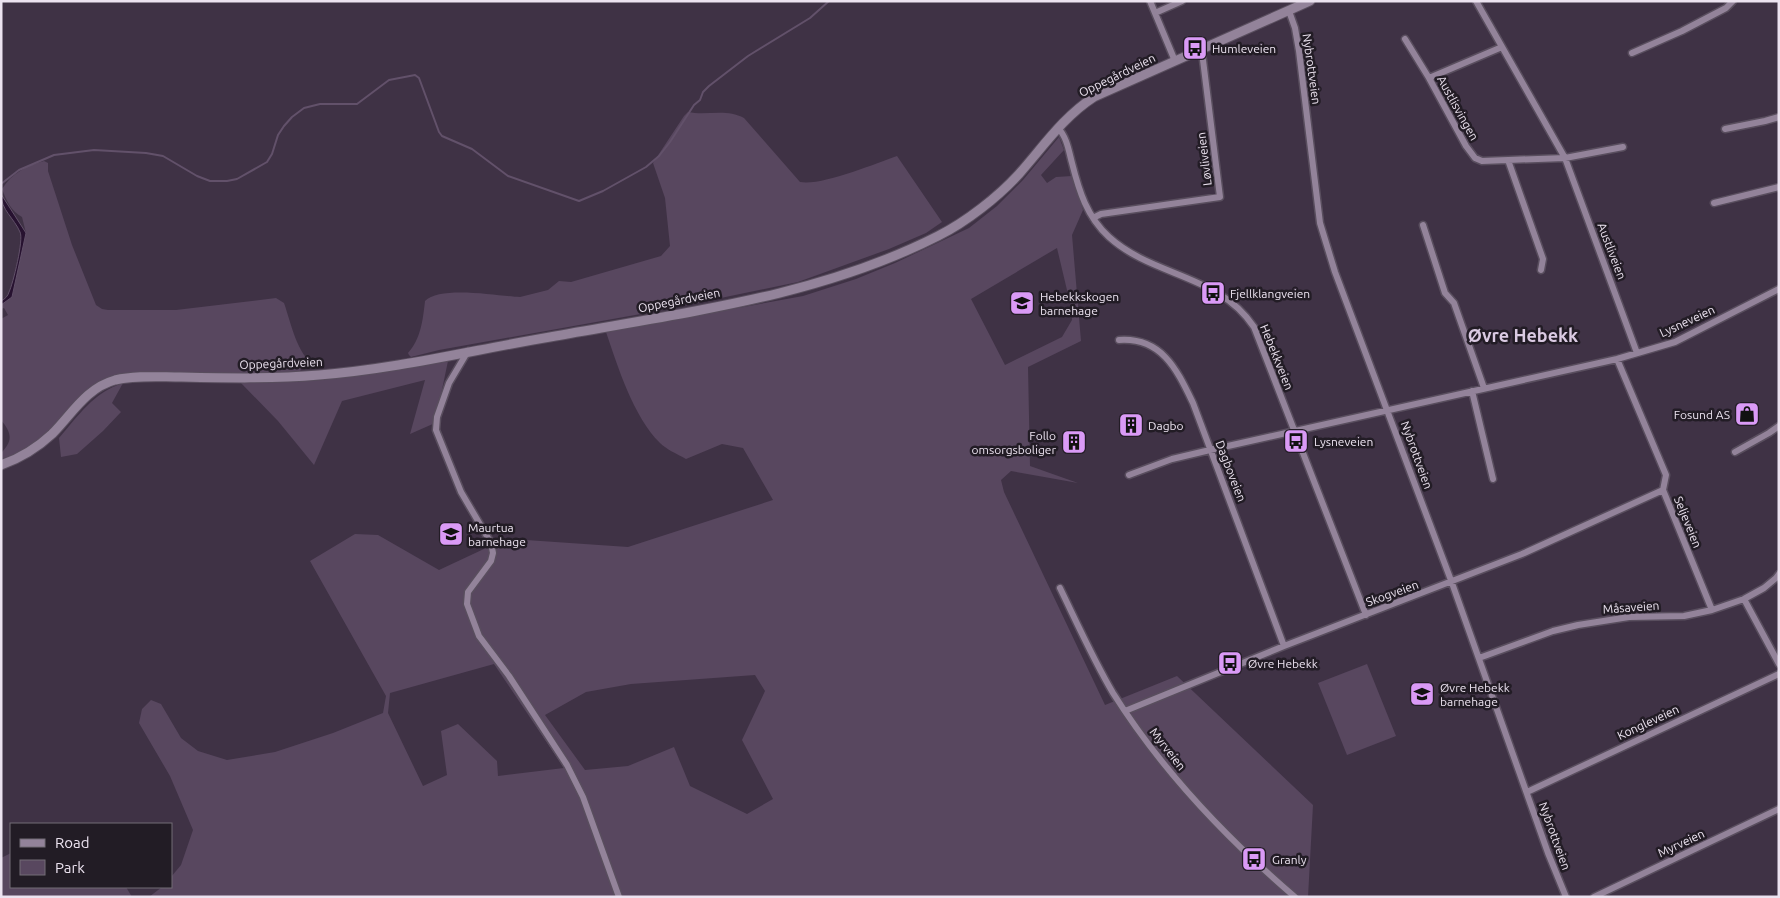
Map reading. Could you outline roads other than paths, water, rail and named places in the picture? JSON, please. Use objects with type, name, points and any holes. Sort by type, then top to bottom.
[{"type":"main road","name":"Oppegårdveien","points":[[1,465],[32,450],[54,432],[90,392],[118,379],[141,377],[278,378],[317,376],[397,366],[468,351],[690,312],[788,292],[824,281],[892,256],[950,229],[991,200],[1016,177],[1074,111],[1094,97],[1310,1]]},
{"type":"street","points":[[1150,1],[1175,61]]},
{"type":"street","points":[[1155,13],[1182,1]]},
{"type":"street","name":"Austliveien","points":[[1476,1],[1565,158],[1637,353]]},
{"type":"street","points":[[1632,54],[1726,8],[1733,1]]},
{"type":"street","name":"Nybrottveien","points":[[1289,11],[1295,28],[1299,51],[1320,222],[1335,272],[1388,409],[1548,853],[1566,897]]},
{"type":"street","name":"Austlisvingen","points":[[1405,39],[1429,78],[1466,146],[1475,158],[1482,161],[1565,158]]},
{"type":"street","points":[[1429,78],[1502,47]]},
{"type":"street","name":"Løvliveien","points":[[1093,218],[1101,214],[1220,197],[1201,49]]},
{"type":"street","points":[[1725,129],[1765,122],[1779,117]]},
{"type":"street","name":"Hebekkveien","points":[[1058,128],[1065,138],[1080,193],[1093,218],[1109,237],[1148,262],[1219,293],[1244,313],[1257,334],[1366,615]]},
{"type":"street","points":[[1565,158],[1623,147]]},
{"type":"street","points":[[1508,160],[1543,259],[1541,270]]},
{"type":"street","points":[[1714,203],[1779,187]]},
{"type":"street","points":[[1423,225],[1445,293],[1454,302],[1484,388]]},
{"type":"street","name":"Lysneveien","points":[[1129,475],[1172,459],[1472,390],[1617,359],[1675,342],[1779,289]]},
{"type":"street","name":"Dagboveien","points":[[1119,340],[1131,339],[1155,348],[1170,361],[1180,376],[1193,403],[1284,646]]},
{"type":"street","points":[[468,351],[449,383],[437,417],[436,430],[461,492],[491,543],[493,553],[491,561],[468,592],[467,604],[479,636],[509,676],[567,765],[583,797],[619,897]]},
{"type":"street","name":"Seljeveien","points":[[1617,359],[1666,475],[1663,490],[1712,610]]},
{"type":"street","points":[[1472,390],[1493,480]]},
{"type":"street","points":[[1735,452],[1779,426]]},
{"type":"street","name":"Skogveien","points":[[1125,711],[1284,646],[1452,583],[1522,554],[1663,490]]},
{"type":"street","name":"Måsaveien","points":[[1479,658],[1553,631],[1578,625],[1629,617],[1684,616],[1712,610],[1744,599],[1764,588],[1779,574]]},
{"type":"street","name":"Myrveien","points":[[1060,588],[1104,677],[1125,711],[1151,747],[1195,802],[1239,847],[1294,897]]},
{"type":"street","points":[[1744,599],[1779,664]]},
{"type":"street","name":"Kongleveien","points":[[1527,792],[1779,674]]},
{"type":"street","name":"Myrveien","points":[[1594,897],[1779,809]]},
{"type":"waterway","points":[[1,184],[19,170],[54,155],[94,150],[146,153],[163,156],[197,176],[210,181],[237,179],[267,162],[272,154],[278,135],[284,126],[304,108],[320,104],[357,104],[389,80],[415,75],[419,78],[442,136],[472,149],[508,176],[579,201],[603,191],[646,167],[659,156],[670,142],[709,86],[748,56],[810,18],[829,1]]},
{"type":"place","name":"Humleveien","points":[[1195,48]]},
{"type":"place","name":"Fjellklangveien","points":[[1213,293]]},
{"type":"place","name":"Hebekkskogen barnehage","points":[[1022,303]]},
{"type":"place","name":"Fosund AS","points":[[1747,414]]},
{"type":"place","name":"Dagbo","points":[[1131,425]]},
{"type":"place","name":"Lysneveien","points":[[1296,441]]},
{"type":"place","name":"Follo omsorgsboliger","points":[[1074,442]]},
{"type":"place","name":"Maurtua barnehage","points":[[451,534]]},
{"type":"place","name":"Øvre Hebekk","points":[[1230,663]]},
{"type":"place","name":"Øvre Hebekk barnehage","points":[[1422,694]]},
{"type":"place","name":"Granly","points":[[1254,859]]},
{"type":"district","name":"Øvre Hebekk","points":[[1523,335]]}]
